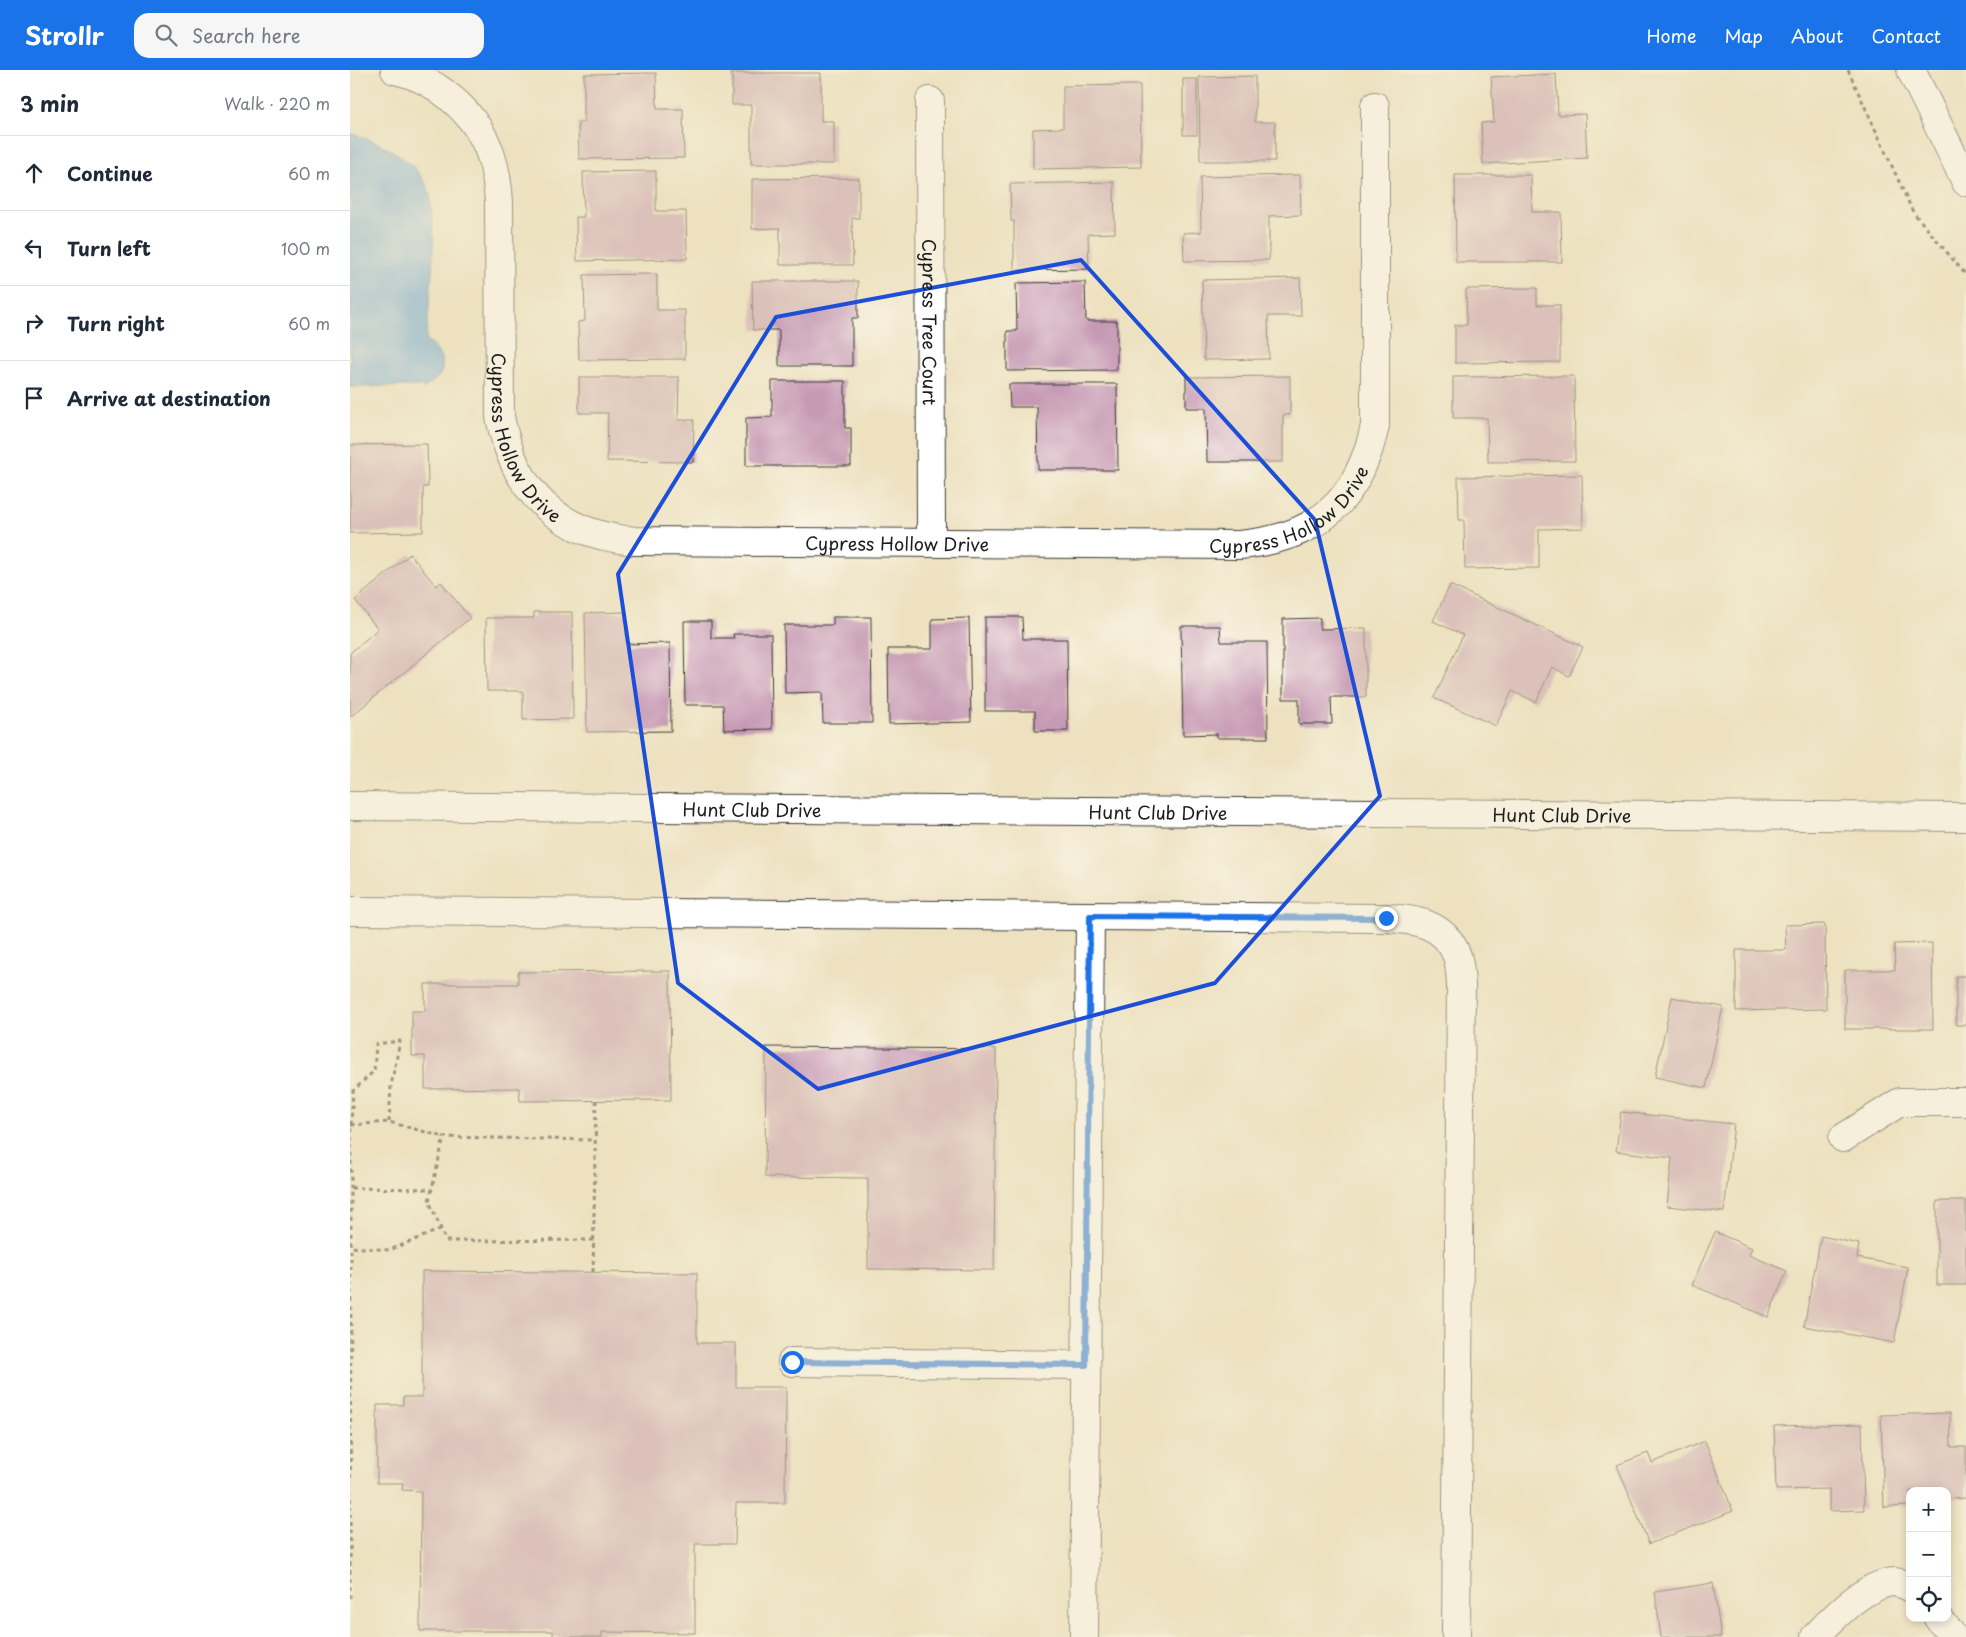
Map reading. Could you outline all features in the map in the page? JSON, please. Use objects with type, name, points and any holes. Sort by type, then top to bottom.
[{"type":"street","name":"Cypress Hollow Drive","points":[[396,70],[431,84],[451,97],[468,114],[481,134],[491,155],[497,178],[499,202],[500,417],[513,463],[524,483],[540,502],[568,523],[589,533],[613,539],[646,542],[1239,545],[1262,543],[1285,537],[1307,527],[1332,509],[1348,491],[1361,471],[1370,449],[1375,426],[1375,106]]},
{"type":"street","points":[[1911,70],[1966,182]]},
{"type":"street","name":"Cypress Tree Court","points":[[930,101],[931,543]]},
{"type":"street","name":"Hunt Club Drive","points":[[350,806],[1966,817]]},
{"type":"street","points":[[350,911],[1412,919],[1425,923],[1439,932],[1450,942],[1457,956],[1461,983],[1456,1637]]},
{"type":"street","points":[[1084,1637],[1090,916]]},
{"type":"street","points":[[1844,1138],[1900,1102],[1966,1102]]},
{"type":"street","points":[[792,1362],[1086,1365]]},
{"type":"street","points":[[1815,1637],[1838,1613],[1872,1589],[1896,1582],[1906,1586]]},
{"type":"path","points":[[1848,70],[1913,212],[1966,275]]},
{"type":"path","points":[[350,1598],[351,1125],[353,1091],[374,1071],[376,1044],[400,1041],[391,1086],[390,1122]]},
{"type":"path","points":[[593,1272],[596,1101]]},
{"type":"path","points":[[351,1125],[390,1122],[444,1137],[594,1140]]},
{"type":"path","points":[[444,1137],[429,1201],[446,1241],[594,1240]]},
{"type":"path","points":[[351,1188],[432,1189]]},
{"type":"path","points":[[351,1247],[390,1250],[441,1229]]},
{"type":"highlighted area","points":[[1081,260],[1315,520],[1380,796],[1215,983],[818,1089],[678,983],[618,574],[776,317]]},
{"type":"water","points":[[350,133],[384,146],[406,160],[415,168],[430,193],[433,224],[433,257],[426,341],[437,352],[442,361],[442,366],[439,376],[423,389],[420,386],[350,387]]},
{"type":"building","points":[[656,73],[657,109],[683,109],[684,158],[579,159],[578,122],[584,122],[584,74]]},
{"type":"building","points":[[732,73],[821,73],[821,121],[834,121],[834,164],[751,164],[751,105],[732,105]]},
{"type":"building","points":[[1556,74],[1558,115],[1585,114],[1587,158],[1483,164],[1481,123],[1494,122],[1491,77]]},
{"type":"building","points":[[1255,76],[1255,122],[1275,122],[1275,161],[1200,161],[1199,77]]},
{"type":"building","points":[[1183,79],[1197,79],[1197,135],[1183,135]]},
{"type":"building","points":[[1140,85],[1141,167],[1033,169],[1033,129],[1063,128],[1063,86]]},
{"type":"building","points":[[656,171],[656,211],[686,211],[687,259],[577,261],[576,217],[584,217],[583,172]]},
{"type":"building","points":[[1300,175],[1301,215],[1269,216],[1269,260],[1184,261],[1183,233],[1201,232],[1200,177]]},
{"type":"building","points":[[1455,175],[1531,175],[1532,212],[1561,212],[1562,262],[1456,262]]},
{"type":"building","points":[[859,178],[859,218],[852,218],[853,265],[780,265],[780,228],[752,229],[752,179]]},
{"type":"building","points":[[1114,182],[1115,233],[1088,234],[1089,269],[1014,270],[1014,221],[1011,221],[1010,184]]},
{"type":"building","points":[[657,274],[657,310],[685,310],[685,359],[579,360],[578,322],[585,321],[584,275]]},
{"type":"building","points":[[1300,278],[1301,316],[1268,316],[1269,359],[1204,360],[1202,280]]},
{"type":"building","points":[[752,281],[858,281],[858,318],[852,318],[852,366],[779,366],[779,330],[753,330]]},
{"type":"building","points":[[1085,282],[1086,321],[1117,321],[1117,370],[1007,371],[1007,331],[1017,331],[1016,283]]},
{"type":"building","points":[[1537,288],[1537,305],[1560,305],[1560,362],[1455,363],[1455,325],[1467,325],[1466,289]]},
{"type":"building","points":[[1290,376],[1290,415],[1283,415],[1283,462],[1207,462],[1206,408],[1186,408],[1186,377]]},
{"type":"building","points":[[1574,376],[1575,461],[1488,462],[1487,418],[1453,418],[1453,377]]},
{"type":"building","points":[[579,377],[679,377],[678,420],[694,420],[693,462],[607,461],[608,413],[579,413]]},
{"type":"building","points":[[772,381],[845,381],[845,428],[851,428],[851,466],[746,466],[746,418],[772,417]]},
{"type":"building","points":[[1009,384],[1117,384],[1118,470],[1038,470],[1037,407],[1010,407]]},
{"type":"building","points":[[427,444],[428,487],[423,487],[423,532],[350,533],[350,445]]},
{"type":"building","points":[[1582,475],[1583,528],[1539,529],[1539,568],[1465,569],[1464,520],[1459,520],[1458,477]]},
{"type":"building","points":[[410,554],[436,586],[441,582],[470,618],[350,717],[350,653],[378,629],[355,600]]},
{"type":"building","points":[[1450,585],[1583,647],[1569,676],[1552,667],[1536,702],[1512,691],[1496,726],[1434,698],[1463,635],[1433,621]]},
{"type":"building","points":[[534,612],[572,612],[573,719],[523,720],[523,691],[487,691],[486,618],[534,618]]},
{"type":"building","points":[[625,612],[626,644],[670,643],[671,731],[587,732],[585,613]]},
{"type":"building","points":[[833,617],[871,617],[872,723],[823,723],[822,692],[785,693],[784,625],[833,625]]},
{"type":"building","points":[[985,617],[1022,617],[1023,639],[1067,639],[1068,731],[1035,731],[1035,711],[985,711]]},
{"type":"building","points":[[969,618],[971,722],[889,724],[888,649],[932,649],[932,619]]},
{"type":"building","points":[[1320,618],[1320,629],[1366,628],[1366,697],[1331,697],[1332,724],[1299,724],[1299,699],[1283,699],[1283,619]]},
{"type":"building","points":[[684,621],[711,621],[711,638],[734,638],[733,634],[771,634],[772,729],[724,730],[723,705],[685,705]]},
{"type":"building","points":[[1181,626],[1220,626],[1221,642],[1267,642],[1268,738],[1217,738],[1217,734],[1183,735]]},
{"type":"building","points":[[1825,924],[1826,1009],[1736,1011],[1736,950],[1786,950],[1785,925]]},
{"type":"building","points":[[1932,943],[1933,1029],[1845,1029],[1845,970],[1895,970],[1894,944]]},
{"type":"building","points":[[670,971],[671,1100],[520,1101],[519,1088],[425,1089],[425,1056],[412,1056],[412,1011],[425,1011],[425,984],[518,984],[518,972]]},
{"type":"building","points":[[1956,976],[1966,976],[1966,1025],[1956,1025]]},
{"type":"building","points":[[1672,997],[1723,1007],[1706,1088],[1655,1077]]},
{"type":"building","points":[[766,1047],[996,1049],[994,1270],[868,1269],[868,1178],[765,1177]]},
{"type":"building","points":[[1621,1112],[1734,1124],[1724,1212],[1667,1206],[1672,1158],[1616,1151]]},
{"type":"building","points":[[1937,1201],[1966,1201],[1966,1285],[1937,1285]]},
{"type":"building","points":[[1715,1232],[1752,1248],[1749,1255],[1787,1271],[1768,1317],[1692,1285]]},
{"type":"building","points":[[1821,1236],[1859,1244],[1857,1258],[1908,1267],[1894,1343],[1804,1326]]},
{"type":"building","points":[[422,1271],[697,1273],[697,1343],[736,1343],[736,1387],[786,1387],[785,1503],[736,1503],[735,1544],[695,1544],[695,1633],[602,1632],[602,1637],[553,1637],[553,1631],[420,1631],[421,1491],[402,1490],[403,1483],[377,1483],[377,1405],[403,1405],[403,1397],[422,1397]]},
{"type":"building","points":[[1950,1413],[1951,1447],[1966,1447],[1966,1498],[1951,1499],[1951,1487],[1906,1487],[1906,1506],[1884,1507],[1881,1415]]},
{"type":"building","points":[[1862,1424],[1864,1510],[1829,1511],[1829,1489],[1776,1490],[1774,1426]]},
{"type":"building","points":[[1705,1441],[1733,1511],[1649,1544],[1617,1465],[1648,1453],[1652,1463]]},
{"type":"building","points":[[1713,1583],[1721,1637],[1661,1637],[1655,1592]]},
{"type":"route","points":[[792,1362],[1086,1365],[1090,916],[1386,918]]}]
